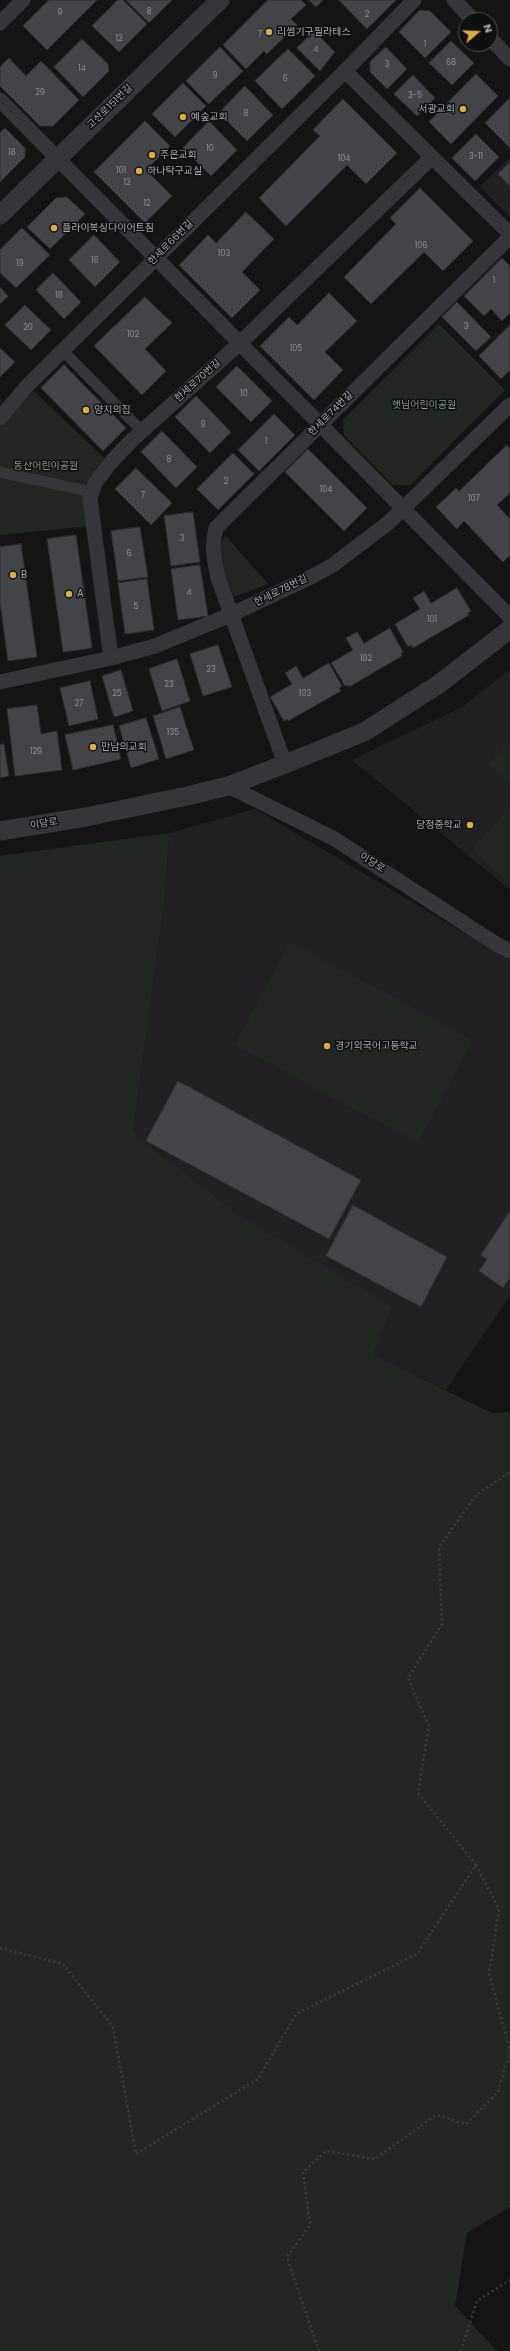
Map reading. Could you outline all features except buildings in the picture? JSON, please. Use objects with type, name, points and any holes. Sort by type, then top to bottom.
[{"type":"street","points":[[0,23],[23,0]]},
{"type":"street","name":"고산로151번길","points":[[0,214],[220,0]]},
{"type":"street","name":"한세로66번길","points":[[0,418],[29,384],[345,71],[414,0]]},
{"type":"street","points":[[454,0],[465,12]]},
{"type":"street","points":[[498,46],[510,59]]},
{"type":"street","points":[[345,71],[510,236]]},
{"type":"street","points":[[0,100],[58,157],[510,617]]},
{"type":"street","name":"한세로70번길","points":[[111,658],[90,498],[95,483],[111,462],[142,431],[240,343],[432,157]]},
{"type":"street","name":"한세로74번길","points":[[285,764],[230,615],[213,556],[213,538],[216,528],[510,236]]},
{"type":"street","points":[[63,351],[142,431]]},
{"type":"street","name":"한세로78번길","points":[[0,679],[111,658],[155,646],[230,615],[333,565],[403,509],[510,405]]},
{"type":"street","points":[[0,472],[92,492]]},
{"type":"street","name":"이당로","points":[[0,831],[86,817],[228,786],[285,764],[364,732],[440,684],[510,629]]},
{"type":"street","name":"이당로","points":[[228,786],[333,838],[496,944],[510,951]]},
{"type":"path","points":[[319,2351],[287,2257],[310,2225],[303,2172],[326,2151],[375,2160],[436,2115],[466,2124],[498,2092],[510,2051],[489,1973],[500,1908],[476,1865],[418,1793],[429,1726],[408,1678],[442,1624],[439,1547],[476,1495],[510,1472]]},
{"type":"path","points":[[0,1948],[63,1964],[114,2027],[136,2154],[258,2079],[296,2014],[417,1954],[476,1865]]},
{"type":"path","points":[[461,2351],[477,2301],[510,2280]]},
{"type":"shaded area","points":[[510,157],[510,217],[480,187]]},
{"type":"shaded area","name":"당정중학교","points":[[510,669],[510,890],[352,760],[462,707]]},
{"type":"shaded area","name":"경기외국어고등학교","points":[[255,809],[510,960],[510,1295],[446,1390],[373,1355],[246,1220],[133,1133],[165,897],[169,833]]},
{"type":"green space","name":"햇님어린이공원","points":[[439,324],[505,390],[410,485],[393,485],[344,435],[343,420]]},
{"type":"green space","name":"동산어린이공원","points":[[34,391],[104,458],[88,483],[86,505],[88,526],[0,535],[0,427]]},
{"type":"green space","points":[[225,535],[268,584],[229,599],[222,575],[220,559],[220,551]]},
{"type":"green space","points":[[510,741],[510,785],[489,764]]},
{"type":"green space","points":[[510,808],[510,885],[472,849]]},
{"type":"green space","points":[[169,833],[165,897],[133,1133],[246,1220],[391,1307],[373,1355],[492,1413],[510,1412],[510,2207],[467,2233],[455,2306],[497,2351],[0,2351],[0,856]]},
{"type":"green space","points":[[290,942],[473,1040],[418,1143],[235,1045]]},
{"type":"place","name":"리썸기구필라테스","points":[[269,32]]},
{"type":"place","name":"서광교회","points":[[463,109]]},
{"type":"place","name":"예숲교회","points":[[183,117]]},
{"type":"place","name":"주은교회","points":[[152,155]]},
{"type":"place","name":"하나탁구교실","points":[[139,171]]},
{"type":"place","name":"플라이복싱다이어트짐","points":[[54,228]]},
{"type":"place","name":"양지의집","points":[[86,410]]},
{"type":"place","name":"B","points":[[13,575]]},
{"type":"place","name":"A","points":[[69,594]]},
{"type":"place","name":"만남의교회","points":[[93,747]]},
{"type":"place","name":"당정중학교","points":[[470,825]]},
{"type":"place","name":"경기외국어고등학교","points":[[327,1046]]}]
